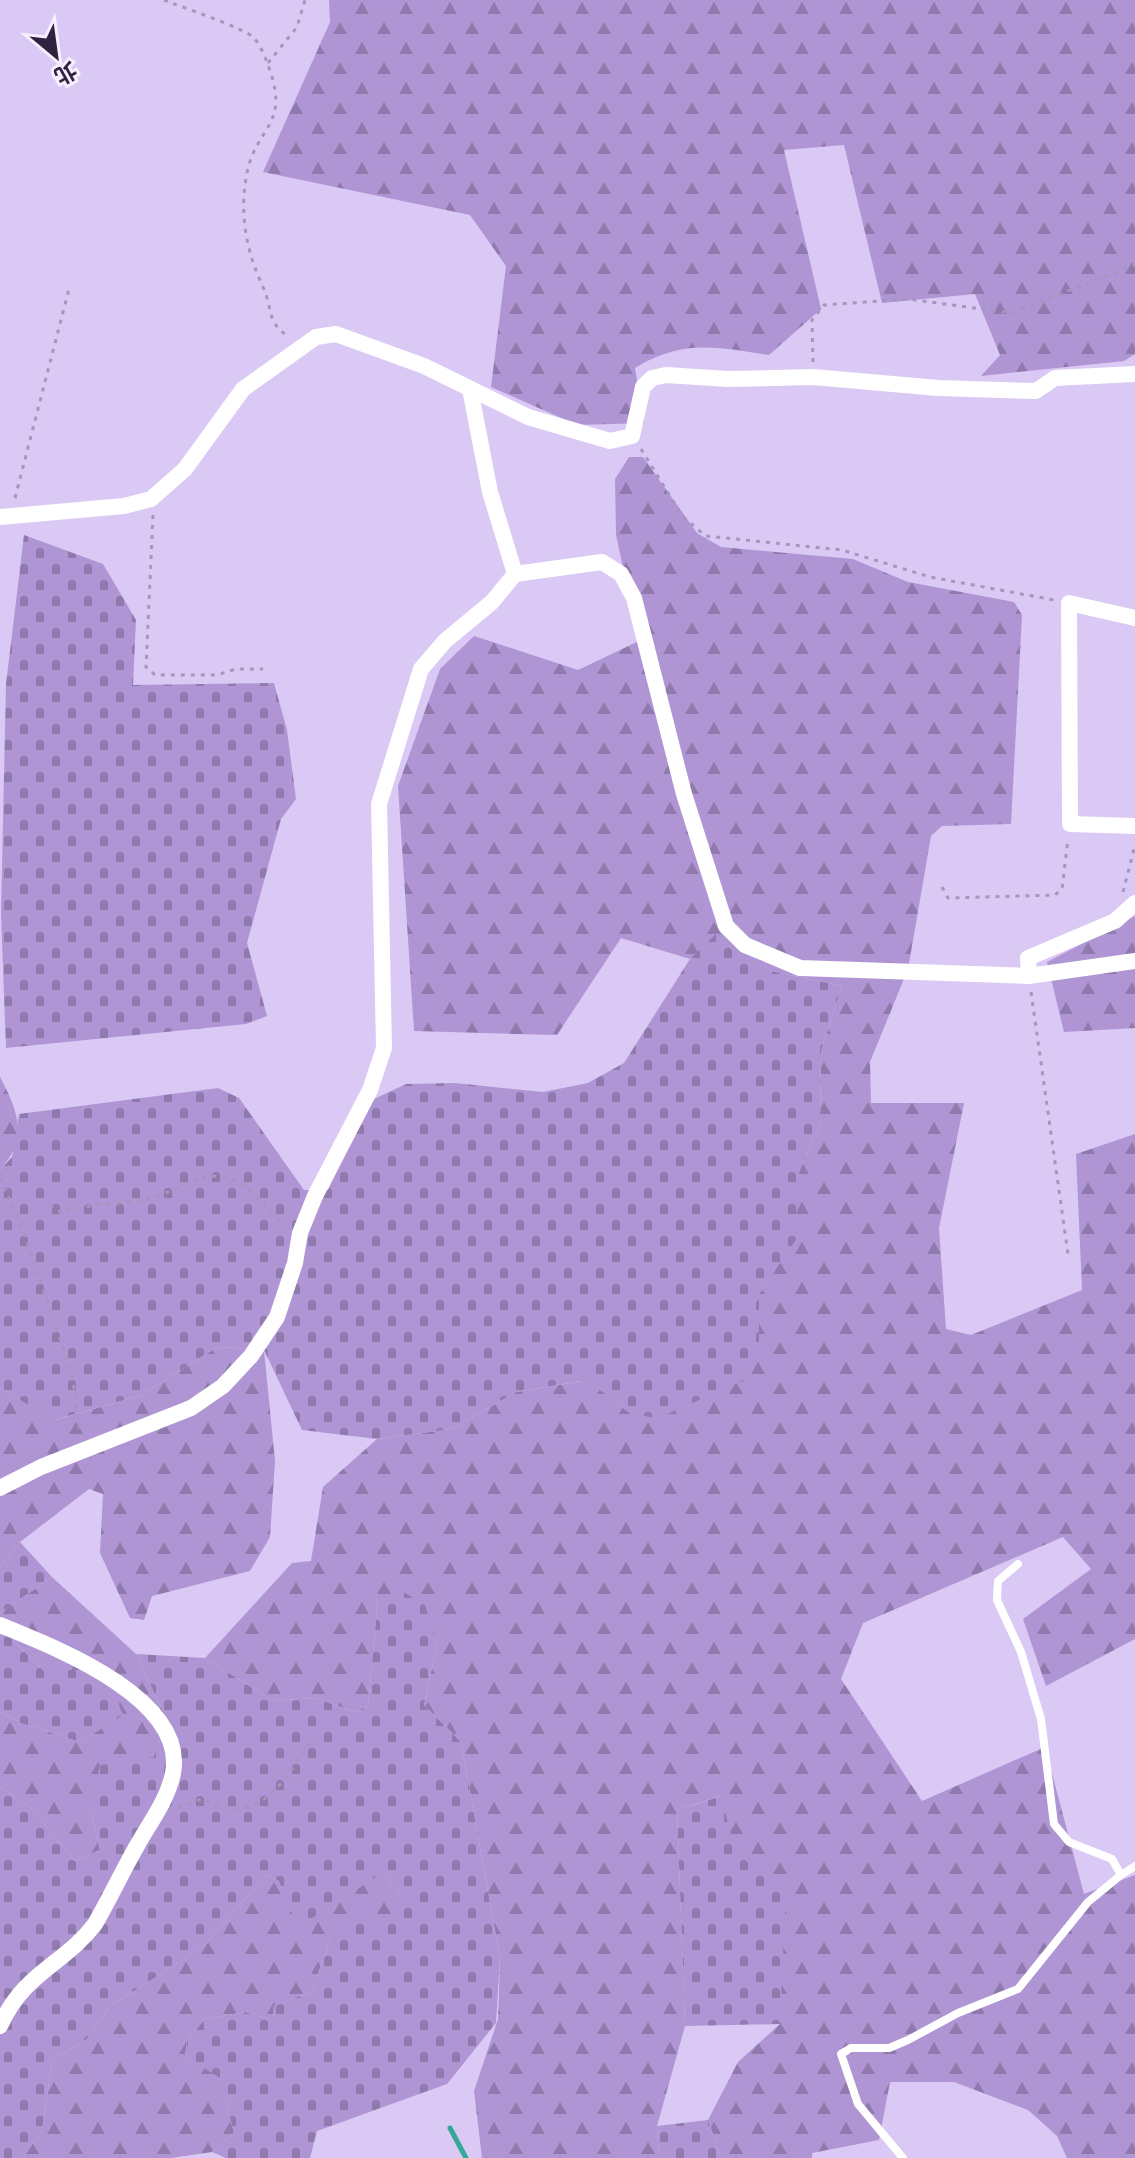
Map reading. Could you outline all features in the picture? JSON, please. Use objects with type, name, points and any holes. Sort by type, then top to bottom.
[{"type":"street","points":[[5,517],[124,506],[151,499],[185,469],[243,389],[316,337],[336,334],[354,338],[528,417],[610,441],[632,436],[643,387],[652,378],[813,377],[1036,391],[1055,378],[1135,374]]},
{"type":"street","points":[[470,389],[490,492],[515,574]]},
{"type":"street","points":[[0,1488],[81,1451],[112,1442],[191,1408],[223,1386],[251,1356],[277,1317],[295,1263],[300,1233],[315,1196],[370,1090],[384,1048],[379,804],[421,669],[445,641],[492,602],[515,574],[602,562],[621,574],[634,598],[684,794],[726,926],[745,945],[800,968],[1029,976],[1135,961]]},
{"type":"street","points":[[1135,618],[1069,603],[1070,824],[1135,826]]},
{"type":"street","points":[[1029,976],[1028,958],[1115,921],[1129,900]]},
{"type":"street","points":[[0,1625],[45,1643],[139,1697],[174,1751],[173,1773],[163,1802],[95,1924],[85,1938],[25,1986],[0,2026]]},
{"type":"lane","points":[[1018,1564],[998,1581],[997,1600],[1021,1652],[1041,1719],[1043,1760],[1054,1824],[1069,1842],[1112,1859],[1121,1875]]},
{"type":"lane","points":[[903,2158],[858,2104],[841,2054],[851,2048],[889,2048],[958,2013],[1018,1989],[1088,1902],[1135,1866]]},
{"type":"path","points":[[164,0],[253,37],[268,63],[278,99],[275,116],[247,173],[243,225],[252,263],[266,293],[269,315],[278,330],[304,345]]},
{"type":"path","points":[[268,63],[297,27],[305,0]]},
{"type":"path","points":[[813,377],[812,320],[824,305],[908,299],[1011,313],[1135,265]]},
{"type":"path","points":[[5,517],[70,285]]},
{"type":"path","points":[[632,436],[683,517],[706,536],[842,550],[930,577],[1069,603]]},
{"type":"path","points":[[151,499],[154,532],[146,667],[155,675],[217,675],[236,669],[263,669]]},
{"type":"path","points":[[942,887],[948,898],[1055,895],[1062,889],[1070,824]]},
{"type":"path","points":[[1129,900],[1135,845]]},
{"type":"path","points":[[1029,976],[1068,1254]]},
{"type":"path","points":[[50,1205],[62,1213],[81,1206],[156,1196],[208,1177],[224,1177],[253,1191],[272,1215],[300,1233]]},
{"type":"path","points":[[0,1178],[23,1230],[72,1374],[81,1451]]},
{"type":"path","points":[[163,1802],[180,1808],[202,1799],[218,1807],[252,1808],[272,1795],[313,1739]]},
{"type":"green space","points":[[329,0],[1135,0],[1135,354],[1124,361],[981,376],[1000,355],[975,294],[882,303],[844,145],[784,150],[821,309],[769,355],[700,348],[652,359],[635,368],[644,423],[577,425],[491,387],[506,266],[470,215],[263,172],[330,22]]},
{"type":"green space","points":[[629,457],[643,457],[697,533],[721,547],[853,559],[908,582],[1014,602],[1022,615],[1011,824],[942,826],[931,836],[908,969],[870,1062],[871,1103],[964,1103],[939,1228],[946,1329],[971,1335],[1082,1290],[1076,1154],[1135,1134],[1135,1639],[1046,1686],[1023,1619],[1091,1569],[1063,1537],[863,1623],[841,1679],[922,1801],[1045,1747],[1084,1894],[1135,1875],[1135,2158],[1067,2158],[1057,2136],[1028,2110],[954,2082],[890,2082],[879,2140],[812,2153],[812,2158],[721,2158],[708,2120],[738,2062],[780,2024],[720,1796],[677,1810],[685,2026],[657,2126],[659,2158],[482,2158],[474,2091],[498,2019],[500,1958],[461,1742],[424,1705],[437,1644],[378,1598],[368,1706],[355,1712],[315,1698],[273,1701],[205,1658],[292,1563],[311,1561],[323,1487],[377,1439],[452,1429],[516,1392],[588,1380],[631,1414],[759,1353],[759,1294],[796,1238],[796,1179],[820,1123],[821,1051],[842,986],[771,971],[717,934],[690,959],[621,938],[557,1035],[414,1031],[398,786],[440,669],[474,636],[578,670],[639,641],[616,535],[615,479]]},
{"type":"green space","points":[[24,535],[103,564],[136,620],[133,685],[274,683],[287,730],[296,799],[281,819],[247,943],[267,1016],[246,1024],[6,1048],[1,913],[6,684]]},
{"type":"green space","points":[[1135,916],[1135,1028],[1064,1032],[1047,962]]},
{"type":"green space","points":[[717,933],[771,971],[842,986],[821,1051],[820,1123],[796,1179],[797,1238],[759,1294],[759,1353],[745,1380],[658,1418],[631,1414],[587,1380],[516,1392],[452,1429],[377,1439],[302,1430],[264,1350],[217,1347],[142,1395],[54,1420],[0,1388],[0,1170],[12,1157],[19,1114],[218,1088],[239,1098],[304,1190],[328,1190],[372,1100],[406,1084],[455,1083],[543,1092],[588,1083],[624,1063],[690,959]]},
{"type":"green space","points":[[0,1077],[12,1101],[18,1124],[15,1147],[0,1170]]},
{"type":"green space","points":[[217,1347],[264,1350],[275,1461],[270,1537],[250,1571],[152,1596],[144,1620],[130,1618],[100,1553],[103,1494],[89,1489],[20,1542],[0,1566],[0,1388],[55,1420],[142,1395]]},
{"type":"green space","points":[[20,1542],[52,1577],[0,1613],[0,1566]]},
{"type":"green space","points":[[52,1577],[136,1654],[167,1720],[154,1758],[90,1808],[100,1850],[75,1861],[29,1806],[0,1787],[0,1712],[21,1723],[80,1742],[123,1714],[44,1671],[0,1627],[0,1613]]},
{"type":"green space","points":[[402,1591],[425,1605],[437,1644],[424,1705],[461,1742],[500,1958],[496,2023],[447,2084],[317,2131],[310,2158],[226,2158],[212,2152],[234,2133],[220,2078],[185,2056],[187,2041],[205,2019],[245,2012],[273,2020],[274,2006],[312,1991],[330,1940],[349,1920],[392,1919],[399,1892],[382,1873],[309,1920],[294,1918],[279,1881],[266,1875],[202,1948],[110,2006],[87,2039],[52,2061],[42,2130],[23,2158],[0,2158],[0,1787],[29,1806],[75,1861],[100,1850],[90,1808],[100,1765],[154,1757],[167,1720],[136,1654],[205,1658],[273,1701],[315,1698],[355,1712],[368,1706],[378,1598]]},
{"type":"green space","points":[[0,1627],[44,1671],[105,1669],[123,1715],[80,1742],[21,1723],[0,1712]]},
{"type":"green space","points":[[721,1796],[736,1854],[786,1889],[780,2024],[685,2026],[677,1810]]},
{"type":"green space","points":[[382,1873],[399,1892],[393,1919],[330,1940],[312,1991],[274,2006],[273,2020],[245,2012],[205,2019],[187,2041],[185,2056],[220,2077],[234,2133],[212,2152],[171,2158],[23,2158],[42,2130],[52,2061],[87,2039],[110,2006],[202,1948],[266,1875],[279,1881],[309,1919]]},
{"type":"green space","points":[[708,2120],[721,2158],[659,2158],[657,2126]]},
{"type":"waterway","points":[[450,2128],[466,2158]]}]
